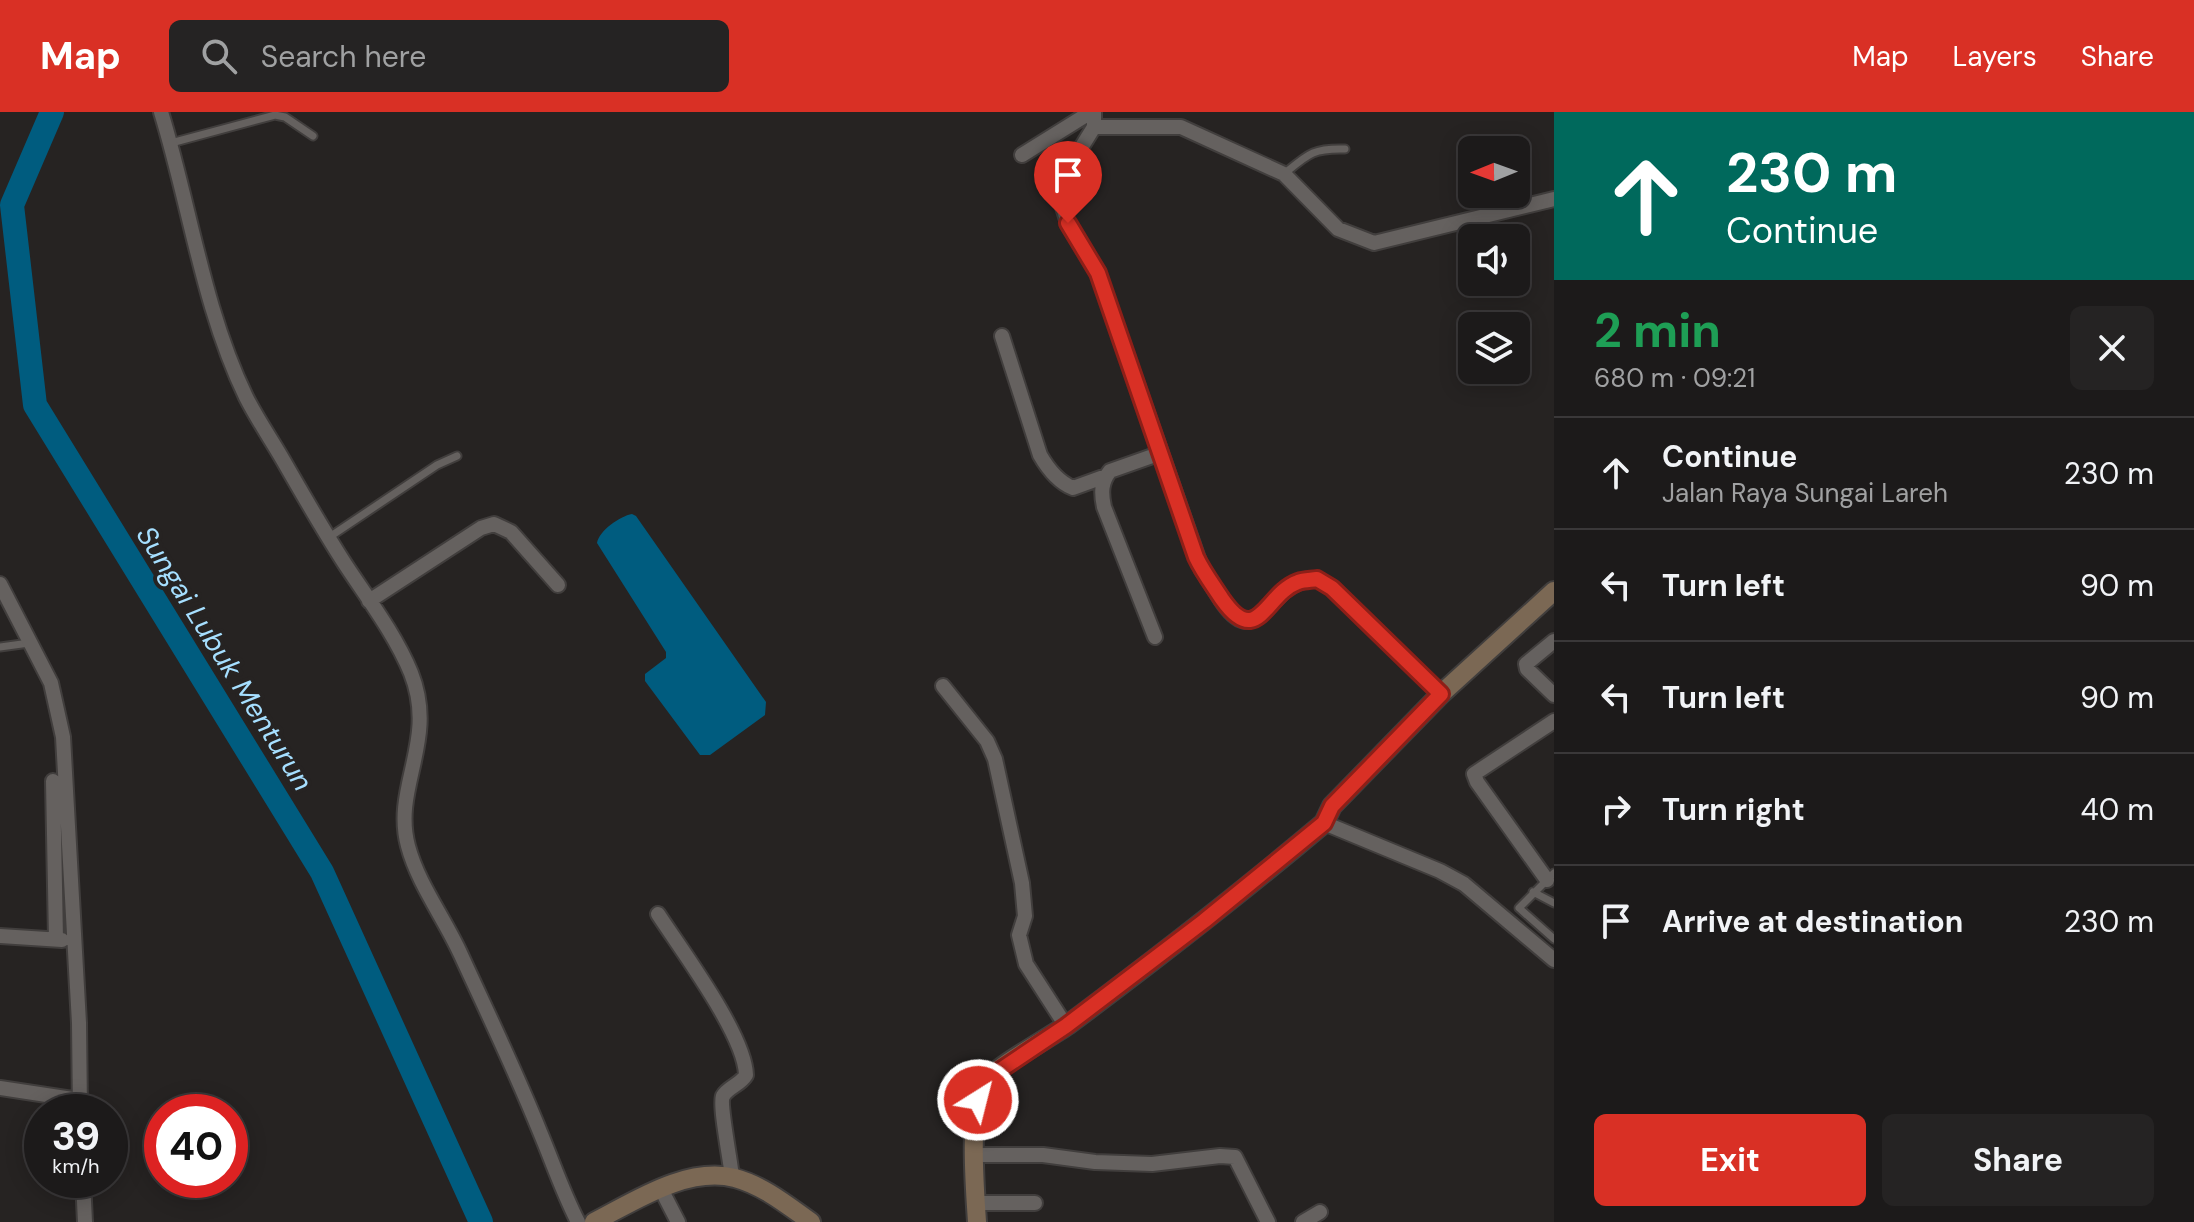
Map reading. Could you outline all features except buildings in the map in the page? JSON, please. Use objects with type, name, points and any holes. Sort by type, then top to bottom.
[{"type":"street","points":[[161,112],[230,360],[247,399],[410,671],[421,718],[405,806],[404,827],[408,848],[448,925],[578,1222]]},
{"type":"street","points":[[1022,155],[1093,117],[1181,127],[1284,174],[1338,229],[1374,243],[1554,199]]},
{"type":"street","points":[[1093,117],[1068,169],[1063,207],[1068,223],[1098,273],[1202,570],[1239,620],[1250,621],[1285,589],[1298,582],[1317,579],[1332,588],[1441,694]]},
{"type":"street","points":[[1002,336],[1040,455],[1047,466],[1073,488],[1106,476]]},
{"type":"street","points":[[1155,637],[1101,495],[1110,471],[1161,453]]},
{"type":"street","points":[[369,601],[481,528],[494,524],[511,532],[558,585]]},
{"type":"street","points":[[0,584],[51,683],[63,737],[79,1094]]},
{"type":"street","points":[[977,1222],[975,1155],[978,1100],[984,1081],[1066,1026],[1227,904],[1324,823],[1332,806],[1441,694],[1554,591]]},
{"type":"street","points":[[1554,641],[1526,664],[1527,669],[1554,695]]},
{"type":"street","points":[[943,686],[987,741],[995,759],[1022,883],[1025,916],[1019,935],[1026,964],[1066,1026]]},
{"type":"street","points":[[1550,877],[1474,774],[1554,721]]},
{"type":"street","points":[[53,781],[56,939]]},
{"type":"street","points":[[1324,823],[1464,884],[1554,960]]},
{"type":"street","points":[[658,914],[737,1039],[746,1063],[746,1075],[737,1086],[726,1091],[721,1104],[732,1177]]},
{"type":"street","points":[[0,936],[74,943]]},
{"type":"street","points":[[0,1088],[26,1094]]},
{"type":"street","points":[[975,1155],[1043,1155],[1095,1162],[1152,1164],[1235,1157],[1268,1222]]},
{"type":"street","points":[[594,1222],[685,1179],[732,1177],[772,1194],[811,1222]]},
{"type":"street","points":[[661,1189],[678,1222]]},
{"type":"street","points":[[84,1198],[85,1222]]},
{"type":"street","points":[[976,1203],[1035,1203]]},
{"type":"street","points":[[1303,1222],[1320,1212]]},
{"type":"lane","points":[[171,143],[275,115],[285,117],[313,136]]},
{"type":"lane","points":[[1284,174],[1312,151],[1345,149]]},
{"type":"lane","points":[[328,538],[437,465],[457,456]]},
{"type":"lane","points":[[0,647],[31,643]]},
{"type":"lane","points":[[1550,877],[1519,908],[1554,939]]},
{"type":"lane","points":[[1533,892],[1554,903]]},
{"type":"water","points":[[632,514],[766,702],[765,715],[710,755],[700,755],[645,681],[645,674],[666,658],[666,652],[597,543],[611,525]]},
{"type":"waterway","name":"Sungai Lubuk Menturun","points":[[52,112],[12,205],[35,405],[322,872],[481,1222]]},
{"type":"route","points":[[978,1100],[984,1081],[1066,1026],[1227,904],[1324,823],[1332,806],[1441,694],[1332,588],[1317,579],[1298,582],[1285,589],[1250,621],[1239,620],[1230,610],[1196,557],[1098,273],[1068,223]]}]
